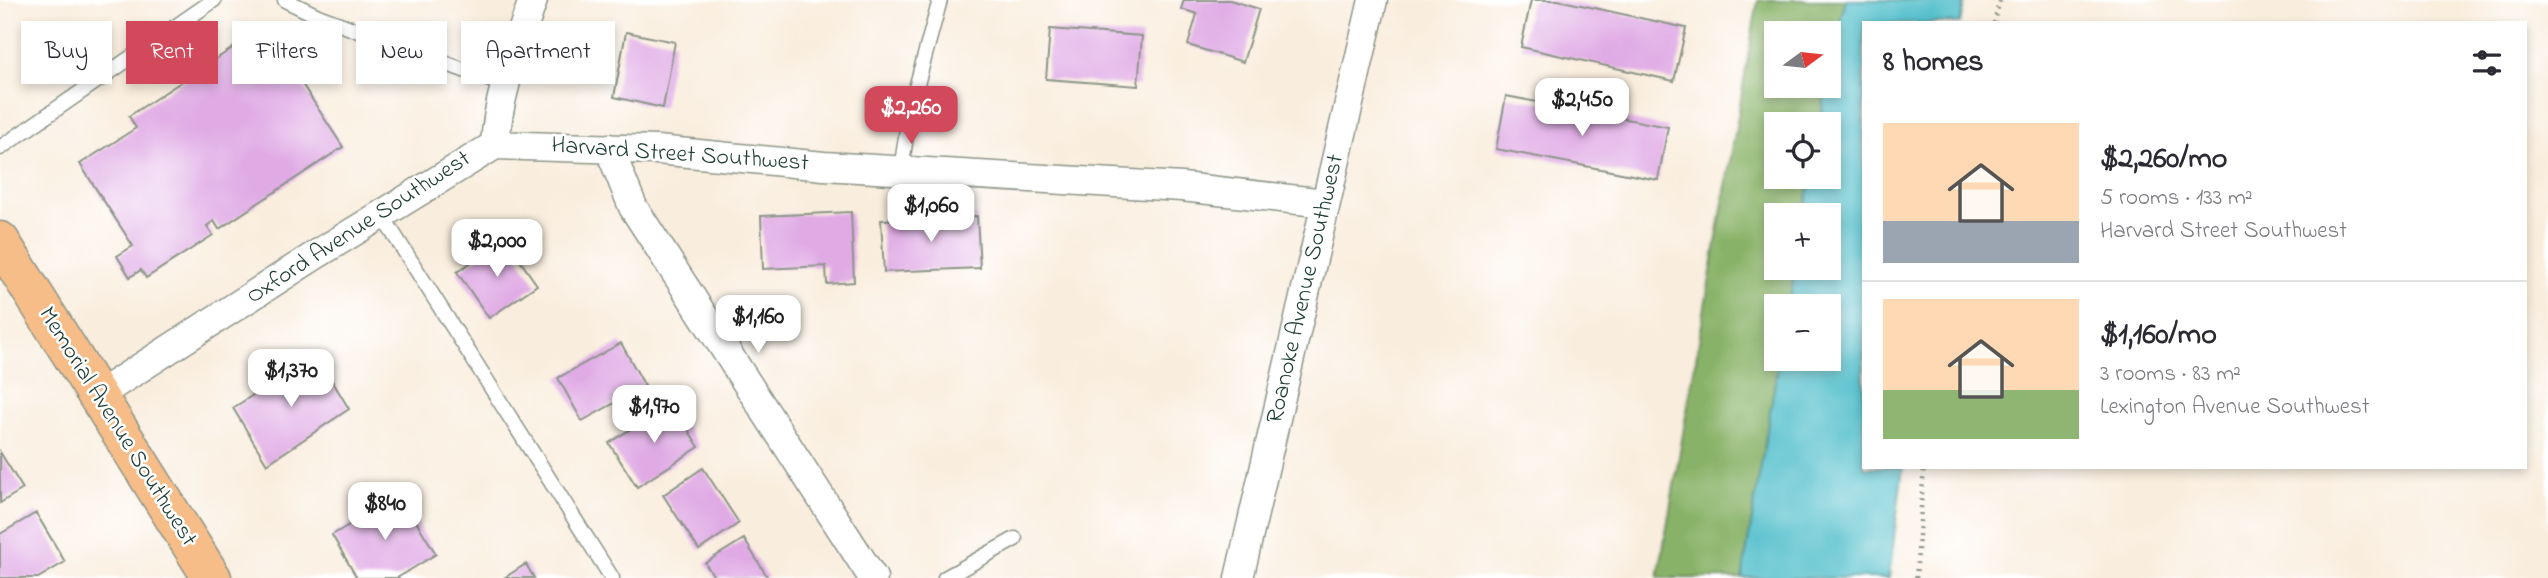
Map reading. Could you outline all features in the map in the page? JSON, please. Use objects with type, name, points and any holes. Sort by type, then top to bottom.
[{"type":"main road","name":"Memorial Avenue Southwest","points":[[0,241],[212,578]]},
{"type":"street","name":"Oxford Avenue Southwest","points":[[97,395],[495,145],[497,111],[533,0]]},
{"type":"street","name":"Roanoke Avenue Southwest","points":[[1239,578],[1373,0]]},
{"type":"street","name":"Harvard Street Southwest","points":[[495,145],[609,148],[901,170],[1182,187],[1325,204]]},
{"type":"street","points":[[609,148],[633,207],[873,578]]},
{"type":"lane","points":[[0,148],[214,0]]},
{"type":"lane","points":[[285,0],[318,16],[504,85]]},
{"type":"lane","points":[[901,170],[910,110],[940,0]]},
{"type":"lane","points":[[382,214],[612,578]]},
{"type":"lane","points":[[945,578],[1015,539]]},
{"type":"path","points":[[1995,21],[2000,0]]},
{"type":"path","points":[[1916,578],[1924,469]]},
{"type":"green space","points":[[1758,0],[1846,0],[1841,21],[1764,21],[1764,98],[1825,98],[1822,112],[1764,112],[1764,189],[1809,189],[1806,203],[1764,203],[1764,280],[1793,280],[1791,294],[1764,294],[1764,371],[1777,371],[1742,578],[1658,578]]},
{"type":"water","points":[[1846,0],[1965,0],[1960,21],[1862,21],[1862,469],[1903,469],[1889,578],[1742,578],[1777,371],[1841,371],[1841,294],[1791,294],[1793,280],[1841,280],[1841,203],[1806,203],[1809,189],[1841,189],[1841,112],[1822,112],[1824,98],[1841,98],[1840,21]]},
{"type":"building","points":[[1184,0],[1230,0],[1259,9],[1243,62],[1188,45],[1197,14],[1181,9]]},
{"type":"building","points":[[1531,0],[1558,0],[1686,28],[1674,81],[1521,47]]},
{"type":"building","points":[[1050,29],[1142,36],[1138,86],[1046,79]]},
{"type":"building","points":[[626,32],[675,42],[663,108],[614,97]]},
{"type":"building","points":[[232,49],[232,84],[302,84],[343,147],[219,229],[214,221],[207,226],[213,235],[146,278],[141,270],[130,277],[117,256],[133,246],[80,164],[136,128],[129,116],[178,84],[218,84],[218,58]]},
{"type":"building","points":[[1506,96],[1668,127],[1658,180],[1496,149]]},
{"type":"building","points":[[851,212],[854,282],[827,284],[826,266],[763,269],[761,216]]},
{"type":"building","points":[[977,216],[980,268],[884,272],[881,220]]},
{"type":"building","points":[[505,239],[537,285],[489,318],[457,272]]},
{"type":"building","points":[[621,343],[645,386],[582,421],[558,378]]},
{"type":"building","points":[[316,354],[349,409],[267,464],[233,408]]},
{"type":"building","points":[[671,403],[699,447],[637,487],[609,443]]},
{"type":"building","points":[[0,452],[23,489],[0,503]]},
{"type":"building","points":[[703,468],[739,523],[699,550],[663,495]]},
{"type":"building","points":[[400,495],[436,554],[397,578],[357,578],[332,535]]},
{"type":"building","points":[[36,513],[65,562],[38,578],[0,578],[0,534]]},
{"type":"building","points":[[744,539],[768,578],[715,578],[705,563]]},
{"type":"building","points":[[526,564],[534,578],[504,578]]}]
